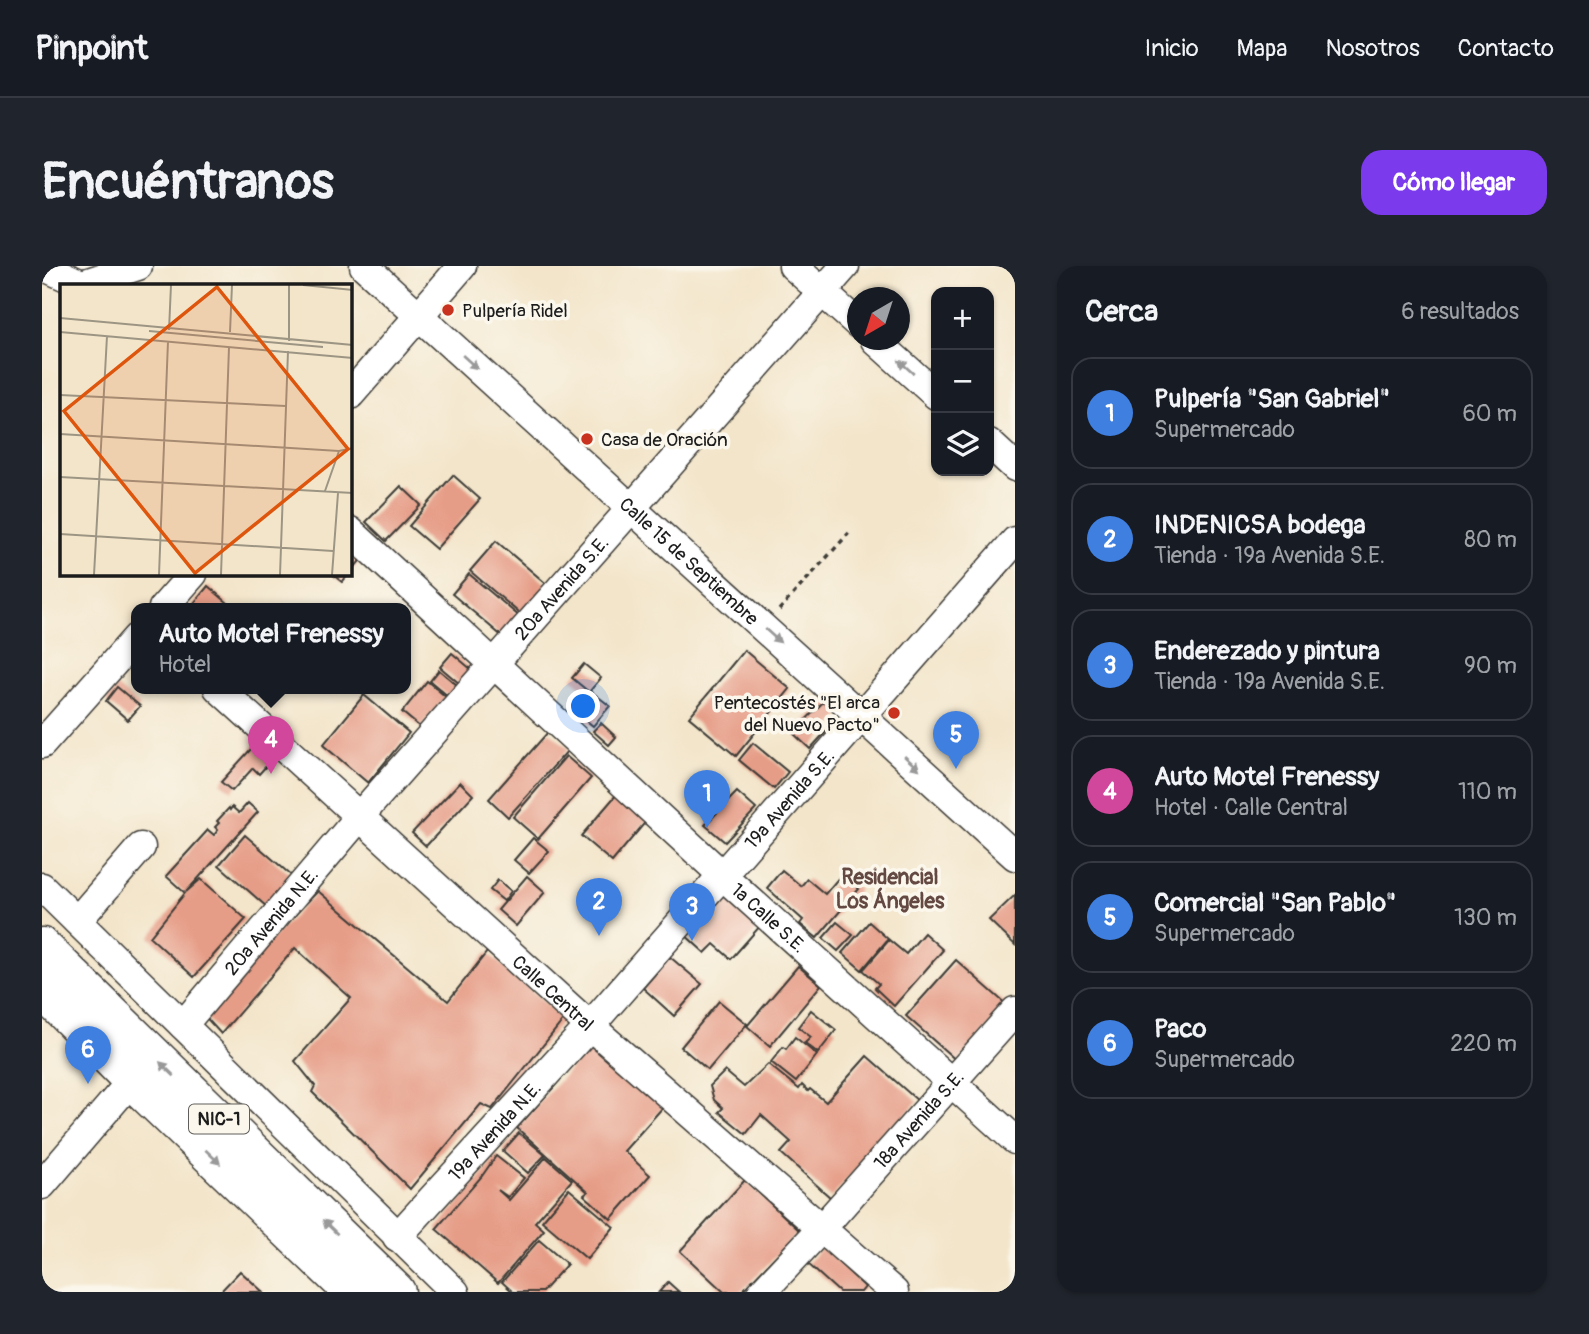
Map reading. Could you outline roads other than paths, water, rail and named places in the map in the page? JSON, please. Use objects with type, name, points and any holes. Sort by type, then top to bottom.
[{"type":"highway","name":"NIC-1","points":[[42,947],[364,1287]]},
{"type":"highway","name":"NIC-1","points":[[42,989],[132,1080],[364,1287]]},
{"type":"street","points":[[42,266],[83,284],[138,266]]},
{"type":"street","name":"Calle 15 de Septiembre","points":[[364,266],[1015,856]]},
{"type":"street","points":[[352,393],[462,266]]},
{"type":"street","points":[[793,266],[847,314]]},
{"type":"street","name":"20a Avenida S.E.","points":[[360,816],[845,266]]},
{"type":"street","points":[[886,350],[931,391]]},
{"type":"street","points":[[994,448],[1015,467]]},
{"type":"street","name":"1a Calle S.E.","points":[[352,533],[1015,1140]]},
{"type":"street","name":"19a Avenida S.E.","points":[[590,1026],[1015,541]]},
{"type":"street","points":[[167,603],[191,576]]},
{"type":"street","points":[[42,744],[131,644]]},
{"type":"street","name":"Calle Central","points":[[225,694],[590,1026],[894,1292]]},
{"type":"street","name":"20a Avenida N.E.","points":[[183,1025],[360,816]]},
{"type":"street","points":[[77,921],[141,847]]},
{"type":"street","points":[[42,887],[455,1292]]},
{"type":"street","name":"18a Avenida S.E.","points":[[762,1292],[1015,1011]]},
{"type":"street","name":"19a Avenida N.E.","points":[[397,1237],[590,1026]]},
{"type":"street","points":[[42,1185],[132,1080]]},
{"type":"place","name":"Pulpería Ridel","points":[[448,310]]},
{"type":"place","name":"Casa de Oración","points":[[587,439]]},
{"type":"place","name":"Pentecostés \"El arca del Nuevo Pacto\"","points":[[894,713]]},
{"type":"place","name":"Comercial \"San Pablo\"","points":[[956,769]]},
{"type":"place","name":"Auto Motel Frenessy","points":[[271,774]]},
{"type":"place","name":"Pulpería \"San Gabriel\"","points":[[707,828]]},
{"type":"place","name":"INDENICSA bodega","points":[[599,936]]},
{"type":"place","name":"Enderezado y pintura","points":[[692,941]]},
{"type":"place","name":"Paco","points":[[88,1084]]},
{"type":"district","name":"Residencial Los Ángeles","points":[[890,889]]}]
